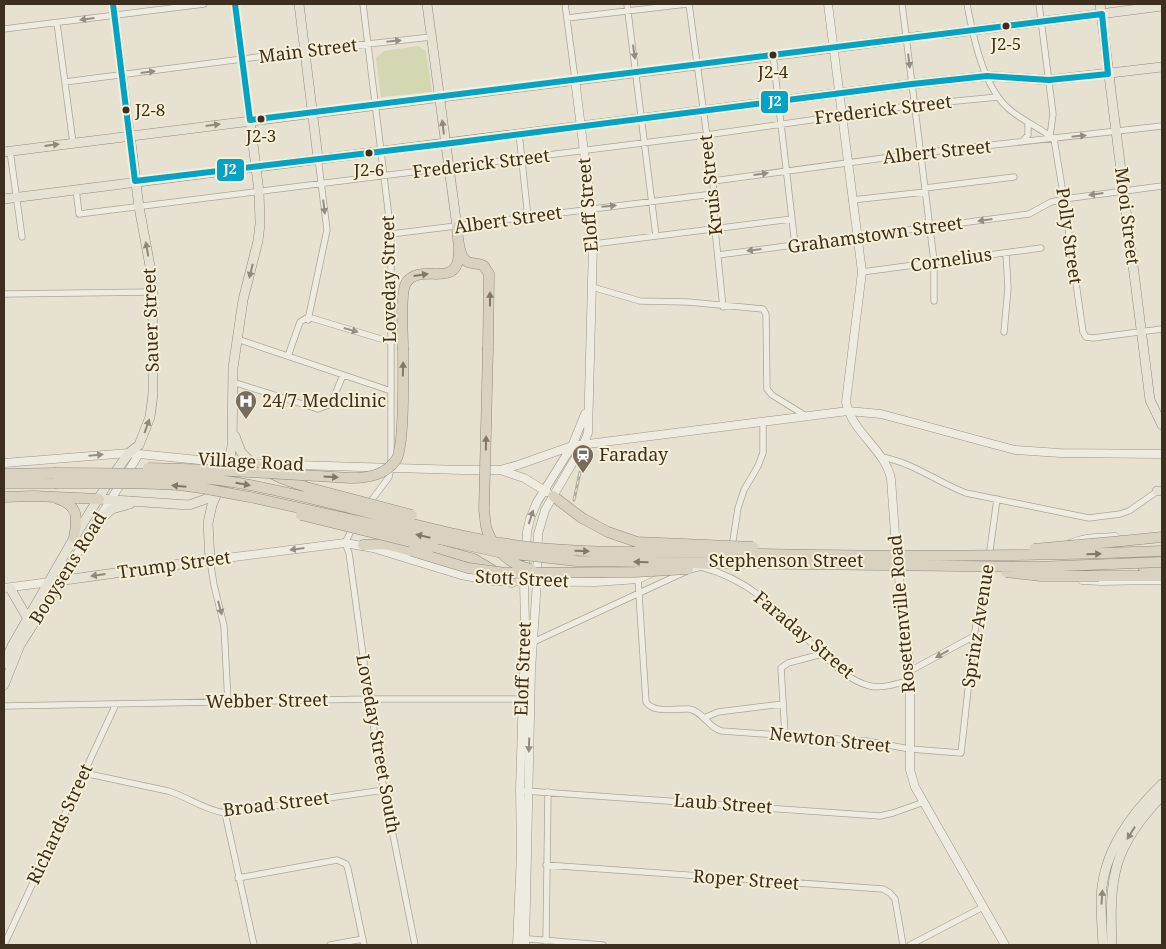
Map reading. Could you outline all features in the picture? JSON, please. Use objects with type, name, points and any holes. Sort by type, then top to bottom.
[{"type":"highway","points":[[457,227],[464,258],[469,262],[484,266],[489,274],[484,510],[487,530],[498,548],[517,566],[561,572]]},
{"type":"highway","points":[[55,473],[110,469],[176,468],[351,478],[373,476],[382,473],[396,459],[400,452],[404,348],[403,290],[406,283],[415,275],[443,274],[453,271],[458,263],[460,245]]},
{"type":"highway","points":[[253,464],[281,478],[306,487],[533,547]]},
{"type":"highway","points":[[4,474],[151,474],[240,483],[337,504],[475,538],[533,547],[972,566],[1036,567],[1162,562]]},
{"type":"highway","points":[[4,484],[138,484],[215,489],[471,546],[526,556],[576,561],[803,560],[1162,551]]},
{"type":"highway","points":[[215,489],[234,498],[474,559],[512,582]]},
{"type":"highway","points":[[553,496],[582,518],[608,532],[637,542],[784,550],[803,560]]},
{"type":"highway","points":[[4,497],[99,499]]},
{"type":"highway","points":[[53,497],[67,502],[74,510],[77,524],[74,538]]},
{"type":"highway","points":[[968,555],[1162,537]]},
{"type":"highway","points":[[363,545],[385,544],[412,550],[484,572],[635,572],[803,560]]},
{"type":"highway","points":[[1111,565],[1162,568]]},
{"type":"highway","points":[[972,566],[1041,576],[1162,576]]},
{"type":"main road","points":[[299,4],[318,158]]},
{"type":"main road","points":[[427,4],[457,227]]},
{"type":"main road","name":"Mooi Street","points":[[1100,4],[1150,400],[1162,425]]},
{"type":"main road","points":[[944,34],[1162,6]]},
{"type":"main road","points":[[7,151],[922,36]]},
{"type":"main road","points":[[4,198],[912,84],[987,76],[1049,80],[1162,67]]},
{"type":"main road","points":[[99,499],[182,505],[195,504],[209,497],[229,463],[232,446],[233,382],[237,338],[243,300],[258,241],[260,223],[259,192],[250,120]]},
{"type":"main road","name":"Sauer Street","points":[[130,135],[150,266],[152,292],[152,407],[143,438],[134,454]]},
{"type":"main road","points":[[233,418],[237,444],[246,458],[253,464]]},
{"type":"main road","name":"Booysens Road","points":[[4,664],[74,538],[99,499],[134,454]]},
{"type":"main road","points":[[210,560],[208,523],[215,489]]},
{"type":"main road","points":[[97,522],[115,507],[142,502]]},
{"type":"main road","name":"Trump Street","points":[[50,582],[210,560]]},
{"type":"main road","name":"Booysens Road","points":[[4,685],[20,645],[61,580]]},
{"type":"main road","points":[[7,588],[28,619]]},
{"type":"main road","points":[[1103,945],[1101,897],[1108,860],[1125,825],[1162,784]]},
{"type":"main road","points":[[1112,945],[1111,899],[1116,865],[1132,830],[1162,796]]},
{"type":"street","points":[[113,4],[130,135]]},
{"type":"street","points":[[4,29],[204,4]]},
{"type":"street","points":[[235,4],[250,120]]},
{"type":"street","name":"Loveday Street","points":[[345,543],[361,514],[389,477],[391,467],[391,234],[363,4]]},
{"type":"street","name":"Eloff Street","points":[[526,699],[533,642],[538,534],[545,510],[584,445],[588,433],[587,407],[593,244],[591,208],[565,4]]},
{"type":"street","points":[[627,4],[656,236]]},
{"type":"street","points":[[567,18],[688,4]]},
{"type":"street","name":"Kruis Street","points":[[688,4],[713,181],[715,229],[723,307]]},
{"type":"street","name":"Rosettenville Road","points":[[828,4],[862,272],[846,393],[848,412],[861,433],[881,457],[890,473],[897,561],[911,680],[910,749],[912,778],[1005,945]]},
{"type":"street","points":[[902,4],[934,261],[934,301]]},
{"type":"street","points":[[967,4],[972,30],[987,76],[998,97],[1028,124],[1052,138]]},
{"type":"street","name":"Polly Street","points":[[1039,4],[1053,119],[1052,138],[1064,199],[1083,332],[1086,337],[1092,338],[1142,332]]},
{"type":"street","points":[[57,22],[73,143]]},
{"type":"street","name":"Main Street","points":[[65,82],[431,37]]},
{"type":"street","points":[[773,56],[795,245]]},
{"type":"street","name":"Frederick Street","points":[[76,189],[79,214],[706,135],[915,105],[998,97]]},
{"type":"street","points":[[1022,142],[1028,135],[1028,124]]},
{"type":"street","name":"Albert Street","points":[[713,181],[921,153],[1162,126]]},
{"type":"street","points":[[520,133],[528,218]]},
{"type":"street","points":[[7,151],[22,237]]},
{"type":"street","points":[[309,319],[327,230],[318,158]]},
{"type":"street","points":[[852,200],[1014,177]]},
{"type":"street","points":[[1064,199],[1162,186]]},
{"type":"street","name":"Albert Street","points":[[391,234],[713,194]]},
{"type":"street","name":"Grahamstown Street","points":[[718,255],[1033,213],[1051,202],[1064,199]]},
{"type":"street","points":[[593,244],[792,219]]},
{"type":"street","name":"Cornelius","points":[[862,272],[1040,248]]},
{"type":"street","points":[[1004,332],[1008,288],[1006,252]]},
{"type":"street","points":[[592,288],[640,301],[688,302],[723,307],[760,308],[765,311],[767,389],[772,395],[808,417]]},
{"type":"street","points":[[4,294],[152,292]]},
{"type":"street","points":[[289,356],[300,322],[309,319],[391,342]]},
{"type":"street","points":[[1142,332],[1162,329]]},
{"type":"street","points":[[237,338],[391,391]]},
{"type":"street","points":[[233,382],[318,409],[331,405],[343,375]]},
{"type":"street","name":"Eloff Street","points":[[521,942],[526,699],[524,582],[527,532],[530,519],[544,489],[572,446],[587,407]]},
{"type":"street","points":[[500,470],[572,446],[848,412],[881,414],[1016,450],[1162,454]]},
{"type":"street","points":[[731,560],[732,540],[738,508],[744,490],[763,453],[763,423]]},
{"type":"street","name":"Village Road","points":[[4,463],[134,454],[229,463],[500,470]]},
{"type":"street","name":"Booysens Road","points":[[61,580],[110,500],[134,454]]},
{"type":"street","points":[[881,457],[902,461],[960,490],[1089,518],[1129,511],[1161,490]]},
{"type":"street","points":[[500,470],[524,478],[553,496]]},
{"type":"street","name":"Sprinz Avenue","points":[[961,753],[974,636],[988,561],[996,499]]},
{"type":"street","points":[[1041,562],[1065,546],[1080,539],[1162,537]]},
{"type":"street","name":"Stott Street","points":[[345,543],[363,545],[478,580],[596,582],[638,579],[665,568],[701,564]]},
{"type":"street","name":"Trump Street","points":[[210,560],[345,543]]},
{"type":"street","name":"Loveday Street South","points":[[345,543],[349,553],[369,699],[384,790],[416,945]]},
{"type":"street","points":[[210,560],[224,626],[228,702]]},
{"type":"street","name":"Stephenson Street","points":[[524,645],[640,594],[701,564],[731,560],[1041,562],[1058,573],[1085,581],[1162,580]]},
{"type":"street","name":"Faraday Street","points":[[701,564],[726,574],[765,598],[845,675],[870,686],[879,687],[911,680]]},
{"type":"street","name":"Newton Street","points":[[638,579],[646,702],[648,705],[654,708],[689,709],[699,713],[712,728],[722,731],[866,741],[910,749],[961,753]]},
{"type":"street","name":"Trump Street","points":[[7,588],[50,582]]},
{"type":"street","points":[[910,671],[974,636]]},
{"type":"street","points":[[785,735],[781,670],[788,663],[822,654]]},
{"type":"street","name":"Webber Street","points":[[4,706],[369,699],[526,699]]},
{"type":"street","name":"Richards Street","points":[[4,945],[116,704]]},
{"type":"street","name":"Newton Street","points":[[704,718],[718,712],[783,704]]},
{"type":"street","name":"Broad Street","points":[[84,773],[179,794],[212,810],[225,813],[384,790]]},
{"type":"street","name":"Laub Street","points":[[524,791],[880,816],[924,802]]},
{"type":"street","points":[[546,941],[548,792]]},
{"type":"street","points":[[225,813],[254,945]]},
{"type":"street","points":[[238,878],[337,860],[346,864],[363,942],[330,945]]},
{"type":"street","name":"Roper Street","points":[[546,865],[883,890],[890,893],[895,899],[903,945]]},
{"type":"street","points":[[910,945],[983,907]]},
{"type":"street","points":[[521,942],[546,941],[603,945]]},
{"type":"green space","points":[[418,46],[426,51],[432,92],[381,97],[376,58],[384,51]]},
{"type":"tunnel","points":[[922,36],[944,34]]},
{"type":"railway","points":[[574,500],[580,472]]},
{"type":"transit line","name":"J2","points":[[113,4],[135,181],[452,143],[912,84],[987,76],[1049,80],[1108,74],[1102,14],[250,120],[235,4]]},
{"type":"place","name":"J2-5","points":[[1006,26]]},
{"type":"place","name":"J2-4","points":[[773,55]]},
{"type":"place","name":"J2-8","points":[[126,110]]},
{"type":"place","name":"J2-3","points":[[261,119]]},
{"type":"place","name":"J2-6","points":[[369,153]]},
{"type":"place","name":"24/7 Medclinic","points":[[246,420]]},
{"type":"place","name":"Faraday","points":[[583,474]]}]
